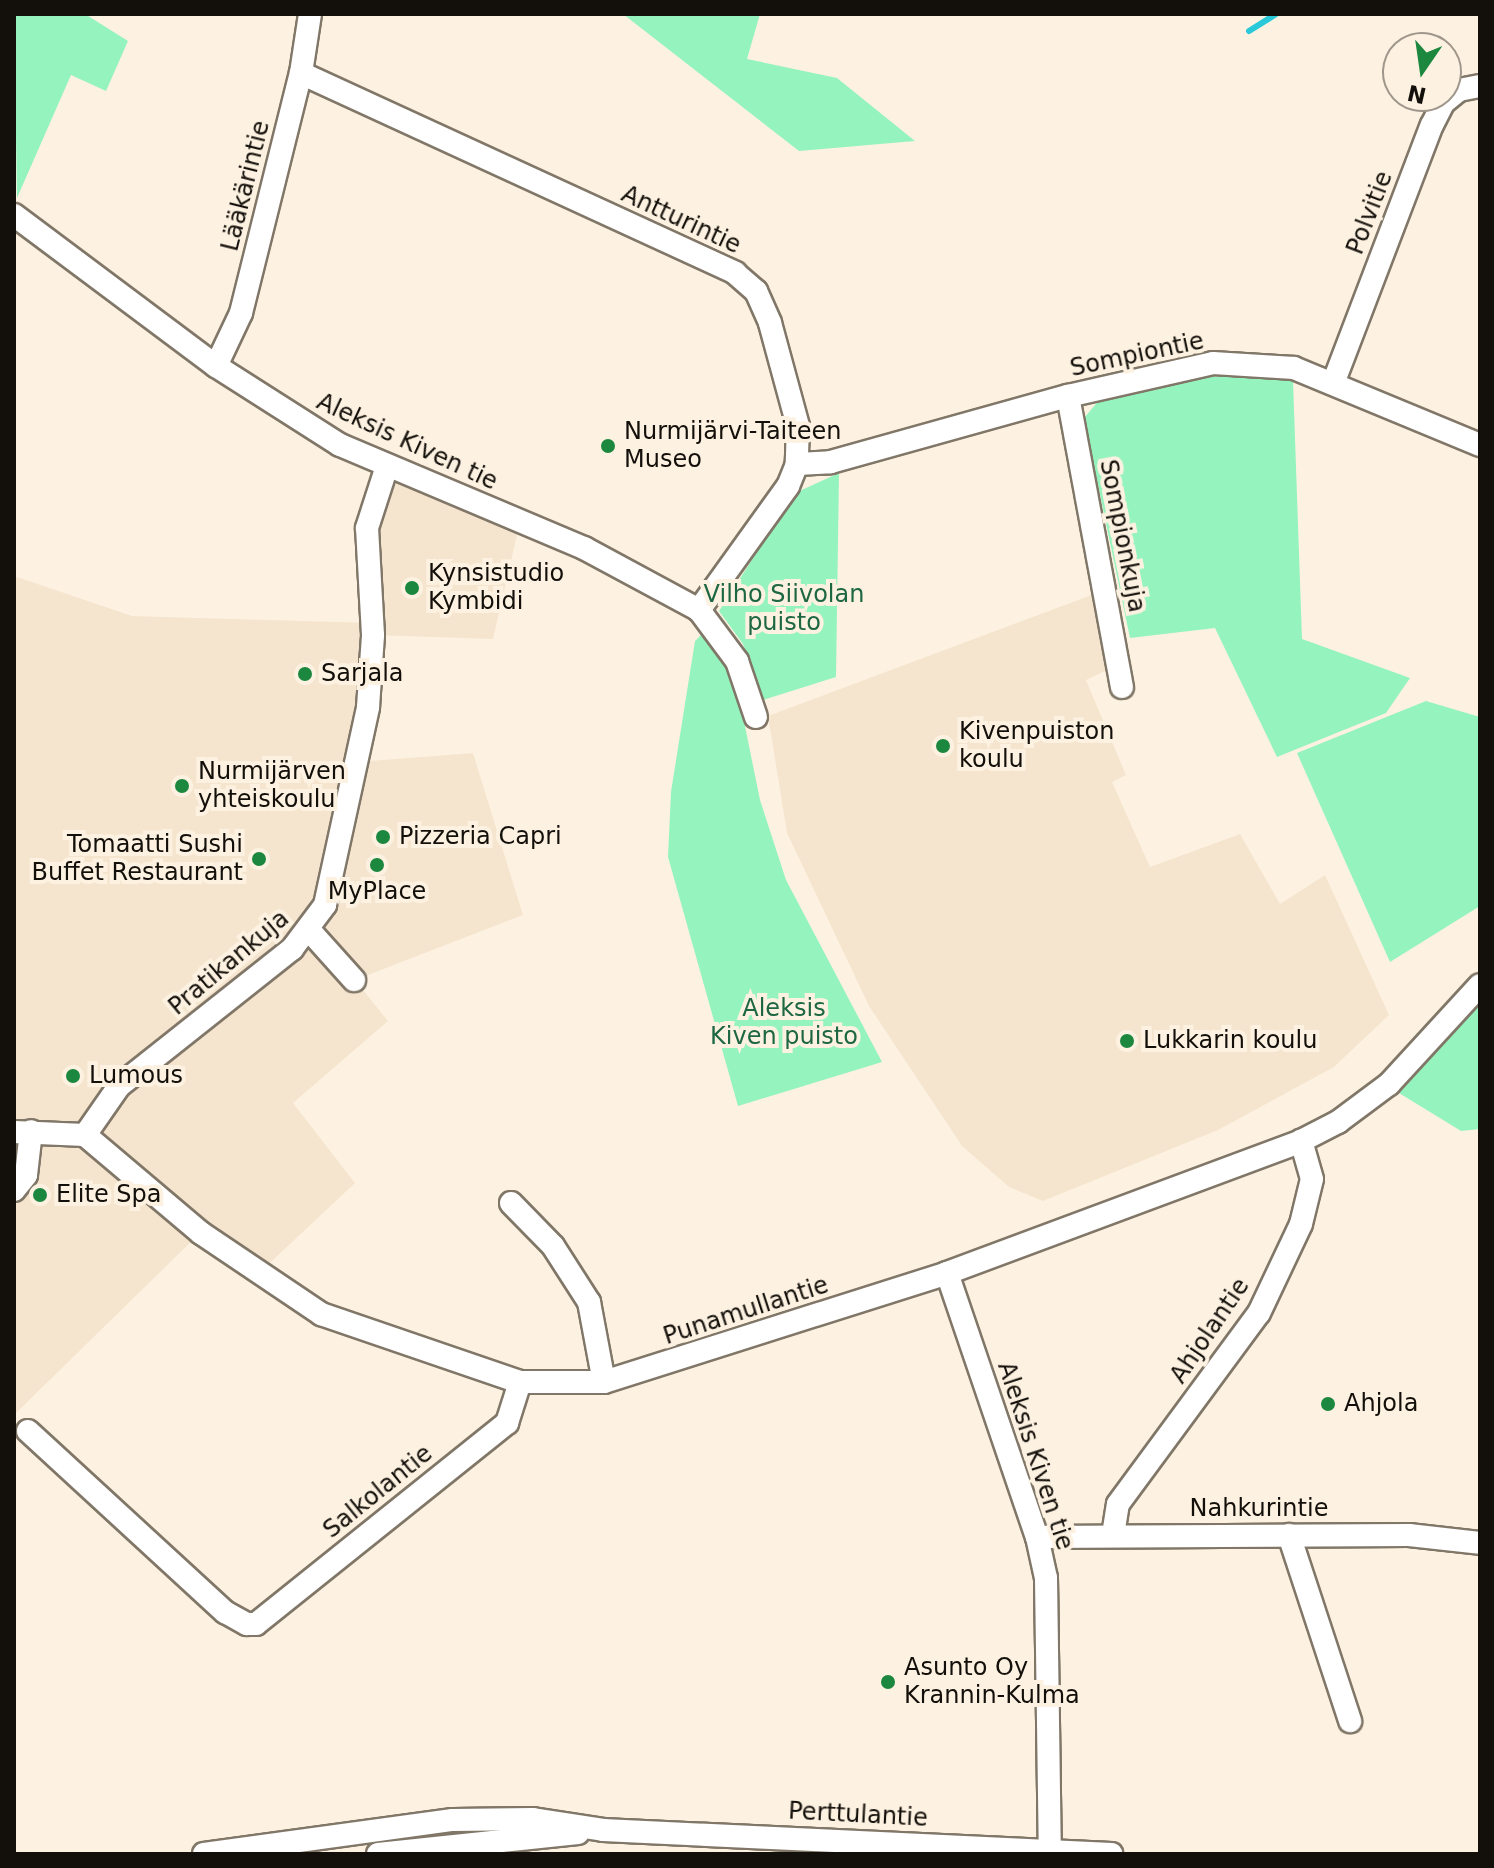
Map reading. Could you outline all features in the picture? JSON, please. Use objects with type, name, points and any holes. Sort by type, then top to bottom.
[{"type":"street","name":"Lääkärintie","points":[[216,366],[241,313],[301,73],[310,14]]},
{"type":"street","name":"Antturintie","points":[[301,73],[735,273],[756,291],[770,323],[798,426],[797,464],[788,486],[699,610]]},
{"type":"street","name":"Polvitie","points":[[1334,381],[1432,125],[1443,103],[1459,90],[1480,86]]},
{"type":"street","name":"Aleksis Kiven tie","points":[[14,215],[216,366],[340,445],[584,548],[699,610],[737,661],[756,717]]},
{"type":"street","name":"Sompiontie","points":[[797,464],[831,462],[1068,396],[1213,363],[1259,362],[1334,381],[1480,445]]},
{"type":"street","name":"Sompionkuja","points":[[1068,396],[1122,687]]},
{"type":"street","name":"Pratikankuja","points":[[85,1135],[119,1086],[310,931],[335,874],[368,707],[373,635],[367,528],[387,466]]},
{"type":"street","points":[[310,931],[354,980]]},
{"type":"street","name":"Punamullantie","points":[[85,1135],[201,1233],[321,1314],[520,1382],[604,1382],[947,1273],[1301,1141],[1338,1122],[1389,1084],[1480,985]]},
{"type":"street","points":[[14,1190],[26,1175],[23,1131],[85,1135]]},
{"type":"street","name":"Ahjolantie","points":[[1113,1535],[1118,1504],[1259,1313],[1301,1224],[1312,1179],[1301,1141]]},
{"type":"street","points":[[511,1203],[553,1246],[589,1302],[604,1382]]},
{"type":"street","name":"Aleksis Kiven tie","points":[[947,1273],[1037,1537],[1050,1623],[1050,1852]]},
{"type":"street","name":"Salkolantie","points":[[28,1431],[225,1612],[247,1624],[256,1624],[507,1423],[520,1382]]},
{"type":"street","points":[[1289,1535],[1350,1721]]},
{"type":"street","name":"Nahkurintie","points":[[1037,1537],[1476,1537]]},
{"type":"street","name":"Perttulantie","points":[[204,1854],[299,1847],[453,1820],[533,1819],[603,1830],[1111,1854]]},
{"type":"street","name":"Perttulantie","points":[[378,1854],[603,1830]]},
{"type":"shaded area","points":[[387,466],[520,522],[493,639],[373,635],[357,762],[473,753],[523,915],[355,980],[388,1021],[293,1103],[355,1183],[257,1275],[200,1233],[14,1415],[14,576],[132,616],[371,623],[367,528]]},
{"type":"shaded area","name":"Lukkarin koulu","points":[[1097,593],[1107,670],[1086,680],[1126,775],[1112,782],[1150,867],[1240,834],[1280,904],[1325,875],[1389,1015],[1334,1067],[1218,1130],[1043,1201],[1009,1187],[962,1146],[869,1006],[787,833],[768,716]]},
{"type":"green space","points":[[14,14],[85,14],[128,41],[106,91],[71,75],[17,198]]},
{"type":"green space","points":[[623,14],[760,14],[747,59],[837,78],[915,141],[799,151]]},
{"type":"green space","points":[[1254,376],[1293,381],[1302,639],[1410,678],[1386,713],[1277,757],[1215,628],[1130,638],[1084,418],[1101,398],[1195,377]]},
{"type":"green space","name":"Vilho Siivolan puisto","points":[[839,473],[836,677],[763,700],[743,644],[719,611],[795,493]]},
{"type":"green space","name":"Aleksis Kiven puisto","points":[[704,632],[736,682],[760,800],[786,880],[882,1062],[738,1106],[668,857],[671,792],[695,641]]},
{"type":"green space","points":[[1426,701],[1480,717],[1480,906],[1390,962],[1297,753]]},
{"type":"green space","points":[[1480,1002],[1480,1129],[1461,1131],[1399,1093]]},
{"type":"waterway","points":[[1249,31],[1276,14]]},
{"type":"place","name":"Nurmijärvi-Taiteen Museo","points":[[608,446]]},
{"type":"place","name":"Kynsistudio Kymbidi","points":[[412,588]]},
{"type":"place","name":"Sarjala","points":[[305,674]]},
{"type":"place","name":"Kivenpuiston koulu","points":[[943,746]]},
{"type":"place","name":"Nurmijärven yhteiskoulu","points":[[182,786]]},
{"type":"place","name":"Pizzeria Capri","points":[[383,837]]},
{"type":"place","name":"Tomaatti Sushi Buffet Restaurant","points":[[259,859]]},
{"type":"place","name":"MyPlace","points":[[377,865]]},
{"type":"place","name":"Lukkarin koulu","points":[[1127,1041]]},
{"type":"place","name":"Lumous","points":[[73,1076]]},
{"type":"place","name":"Elite Spa","points":[[40,1195]]},
{"type":"place","name":"Ahjola","points":[[1328,1404]]},
{"type":"place","name":"Asunto Oy Krannin-Kulma","points":[[888,1682]]}]
